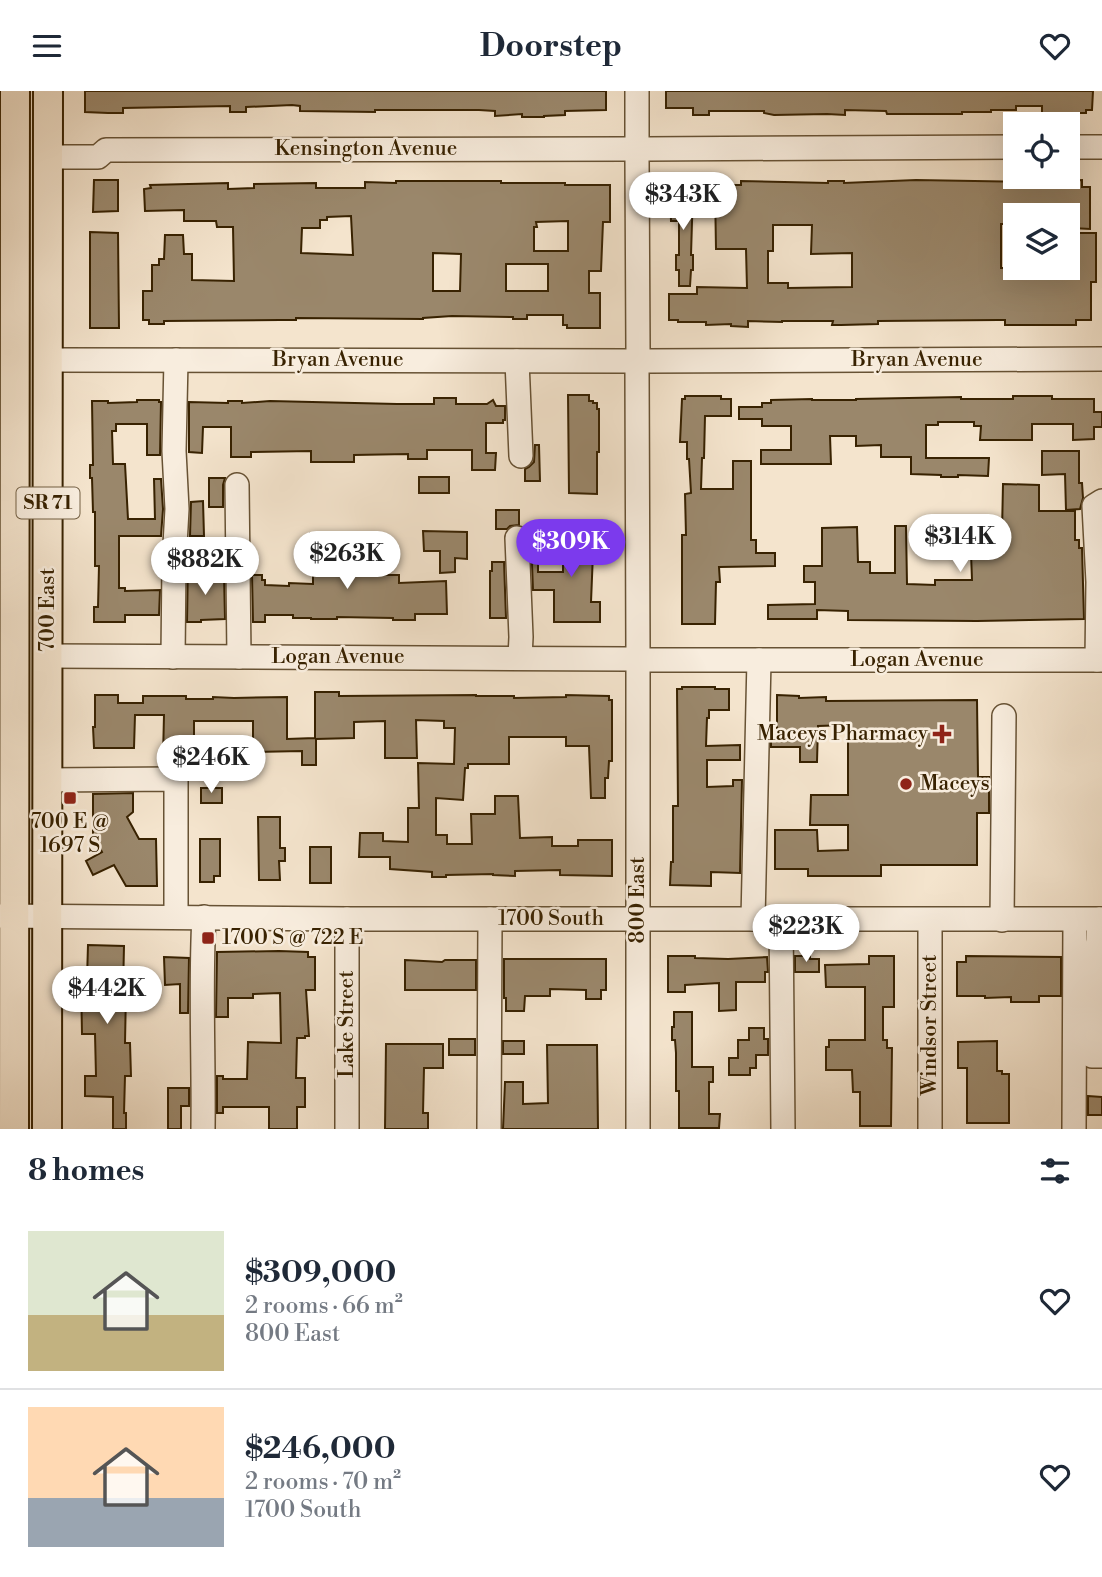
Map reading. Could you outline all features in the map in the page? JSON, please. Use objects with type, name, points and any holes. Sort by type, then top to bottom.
[{"type":"main road","name":"700 East","points":[[14,1129],[7,916],[8,360],[15,91]]},
{"type":"main road","name":"700 East","points":[[47,1129],[48,91]]},
{"type":"street","name":"800 East","points":[[637,91],[638,1129]]},
{"type":"street","name":"Kensington Avenue","points":[[48,150],[98,157],[106,150],[1003,147]]},
{"type":"street","points":[[1080,147],[1102,147]]},
{"type":"street","name":"Bryan Avenue","points":[[48,360],[1102,359]]},
{"type":"street","points":[[173,657],[177,509],[174,451],[176,360]]},
{"type":"street","points":[[517,361],[521,456]]},
{"type":"street","points":[[237,485],[239,657]]},
{"type":"street","points":[[1100,660],[1094,506],[1102,501]]},
{"type":"street","points":[[516,538],[520,658]]},
{"type":"street","name":"Logan Avenue","points":[[48,656],[1100,660]]},
{"type":"street","points":[[753,919],[759,660]]},
{"type":"street","points":[[1002,920],[1004,716]]},
{"type":"street","points":[[48,780],[176,779],[176,917]]},
{"type":"street","name":"1700 South","points":[[7,916],[1100,919]]},
{"type":"street","points":[[204,917],[204,1129]]},
{"type":"street","name":"Lake Street","points":[[347,919],[347,1129]]},
{"type":"street","points":[[489,1129],[491,919]]},
{"type":"street","points":[[781,919],[783,1129]]},
{"type":"street","points":[[1100,919],[1094,958],[1098,984],[1092,1056],[1102,1056]]},
{"type":"street","name":"Windsor Street","points":[[930,920],[930,1129]]},
{"type":"street","points":[[1074,1129],[1075,920]]},
{"type":"building","points":[[85,91],[606,91],[606,110],[565,111],[565,115],[522,117],[522,114],[495,116],[495,111],[479,110],[300,111],[300,106],[292,105],[246,107],[246,112],[230,112],[230,106],[123,108],[123,113],[108,113],[85,112]]},
{"type":"building","points":[[666,91],[1093,91],[1092,110],[1086,110],[1086,113],[1042,112],[1042,106],[1016,106],[1016,110],[962,114],[887,114],[886,111],[845,110],[845,115],[709,111],[709,115],[693,115],[693,108],[666,108]]},
{"type":"building","points":[[94,180],[118,180],[118,211],[93,212]]},
{"type":"building","points":[[1082,180],[1082,187],[1090,187],[1090,229],[1080,228],[1080,203],[1003,203],[1001,268],[1003,280],[1080,280],[1080,233],[1096,233],[1096,282],[1091,282],[1091,320],[1076,320],[1076,325],[1005,325],[1005,320],[878,321],[878,324],[841,325],[832,325],[833,321],[748,321],[748,327],[669,320],[669,294],[697,294],[697,287],[747,288],[746,249],[716,249],[715,189],[730,189],[730,185],[741,185],[741,181],[1003,181],[1003,189],[1080,189]],"holes":[[[773,225],[812,225],[811,254],[852,253],[852,287],[788,288],[788,283],[768,283],[768,251],[773,251]]]},
{"type":"building","points":[[501,181],[610,185],[610,222],[603,222],[601,271],[589,271],[589,293],[600,293],[600,328],[567,328],[567,325],[563,325],[563,315],[527,315],[527,319],[452,316],[423,319],[296,318],[164,321],[164,324],[149,324],[149,320],[143,320],[143,291],[152,291],[152,265],[159,265],[159,259],[164,259],[165,235],[183,235],[184,254],[192,254],[192,280],[234,281],[233,227],[217,227],[216,221],[184,221],[184,210],[145,211],[144,189],[151,188],[150,185],[228,183],[228,189],[254,188],[254,184],[316,183],[316,188],[365,188],[365,182]],"holes":[[[351,216],[353,255],[301,253],[302,228],[320,228],[320,220],[327,220],[327,217]],[[568,221],[568,251],[534,251],[536,222]],[[433,253],[461,254],[460,291],[433,291]],[[506,264],[548,264],[548,291],[506,291]]]},
{"type":"building","points":[[670,189],[693,189],[693,270],[690,286],[679,286],[676,255],[679,255],[679,221],[671,221]]},
{"type":"building","points":[[90,232],[118,233],[119,328],[90,328]]},
{"type":"building","points":[[568,395],[589,395],[589,401],[597,403],[599,409],[597,494],[569,493]]},
{"type":"building","points":[[685,396],[721,396],[721,399],[731,399],[731,416],[705,416],[701,489],[733,489],[733,461],[751,461],[751,540],[756,540],[756,553],[775,553],[775,566],[719,567],[715,624],[682,624],[682,535],[686,535],[685,494],[691,493],[687,442],[680,442],[682,399],[685,399]]},
{"type":"building","points":[[1013,396],[1094,399],[1094,412],[1102,412],[1102,427],[1094,427],[1094,439],[1073,440],[1073,424],[1032,424],[1032,440],[980,440],[981,426],[974,426],[974,422],[938,422],[938,425],[926,425],[926,458],[989,458],[988,476],[941,477],[911,474],[911,457],[881,457],[881,445],[856,446],[856,436],[830,436],[831,464],[761,464],[761,450],[791,450],[791,426],[762,426],[762,419],[739,419],[739,407],[762,407],[762,403],[771,403],[771,400],[961,397],[1013,399]]},
{"type":"building","points":[[434,398],[456,398],[456,404],[487,404],[493,400],[496,406],[505,406],[503,423],[486,423],[486,453],[496,453],[495,470],[472,470],[472,450],[427,450],[427,459],[408,459],[408,454],[354,455],[354,462],[311,462],[311,451],[251,452],[251,457],[231,457],[231,427],[203,427],[202,453],[189,452],[189,402],[434,404]]},
{"type":"building","points":[[137,400],[161,402],[160,455],[147,455],[147,424],[116,424],[116,431],[112,431],[113,464],[125,464],[128,519],[155,519],[154,479],[161,479],[161,536],[119,536],[119,588],[125,588],[125,591],[160,590],[159,615],[125,615],[125,622],[94,622],[94,607],[98,607],[99,566],[95,566],[95,512],[90,478],[90,465],[93,465],[92,401],[108,403]]},
{"type":"building","points":[[535,445],[539,445],[540,481],[525,481],[525,469],[534,462]]},
{"type":"building","points":[[1042,451],[1079,451],[1079,483],[1082,483],[1083,498],[1080,509],[1066,510],[1065,474],[1042,475]]},
{"type":"building","points":[[419,477],[449,477],[449,493],[419,493]]},
{"type":"building","points":[[209,478],[225,478],[223,507],[209,507]]},
{"type":"building","points":[[1003,484],[1039,485],[1039,511],[1075,511],[1075,540],[1079,540],[1079,548],[1082,548],[1084,619],[848,620],[848,611],[817,610],[817,619],[768,619],[768,605],[815,604],[815,582],[804,582],[804,566],[822,566],[822,528],[857,527],[858,562],[870,562],[870,573],[895,573],[895,526],[906,526],[907,584],[935,585],[935,580],[972,580],[971,553],[990,553],[990,532],[1002,532]]},
{"type":"building","points":[[203,501],[204,536],[190,536],[191,502]]},
{"type":"building","points":[[496,510],[519,510],[519,525],[496,529]]},
{"type":"building","points":[[423,531],[467,532],[467,559],[455,558],[455,572],[440,573],[440,551],[424,551]]},
{"type":"building","points":[[310,533],[327,533],[327,547],[362,546],[363,575],[399,575],[399,583],[446,581],[447,614],[415,614],[415,620],[337,617],[311,619],[293,618],[293,615],[265,615],[265,622],[253,622],[252,575],[262,575],[265,585],[313,584]]},
{"type":"building","points":[[563,533],[597,534],[597,553],[593,553],[591,602],[600,602],[600,622],[554,622],[554,590],[533,590],[531,538],[538,537],[538,572],[563,572]]},
{"type":"building","points":[[492,562],[504,562],[506,618],[490,618]]},
{"type":"building","points":[[188,563],[192,563],[192,576],[224,576],[225,619],[187,622]]},
{"type":"building","points":[[677,689],[729,689],[729,710],[709,710],[706,746],[740,745],[740,760],[707,760],[707,787],[733,786],[733,780],[742,780],[740,873],[711,872],[711,886],[670,885],[673,862],[673,806],[678,806]]},
{"type":"building","points":[[315,692],[339,692],[339,696],[609,696],[609,700],[612,700],[612,761],[609,761],[608,778],[605,778],[605,798],[591,798],[589,746],[566,746],[566,737],[509,737],[509,764],[468,764],[468,768],[465,768],[463,800],[436,798],[436,835],[447,835],[447,844],[472,844],[471,814],[495,814],[495,796],[518,796],[520,838],[552,837],[552,846],[578,846],[578,840],[612,840],[612,876],[560,875],[560,870],[515,871],[515,876],[493,874],[432,877],[432,872],[390,869],[390,857],[359,857],[360,833],[383,833],[383,841],[408,842],[408,808],[419,808],[418,763],[454,764],[455,728],[444,728],[444,721],[416,720],[417,758],[385,758],[385,721],[354,722],[354,738],[316,739],[316,765],[302,765],[302,751],[253,752],[253,721],[194,721],[194,757],[163,757],[164,715],[135,715],[134,748],[94,748],[95,695],[118,695],[118,703],[143,703],[143,696],[186,696],[186,699],[287,697],[287,739],[315,738]]},
{"type":"building","points":[[777,695],[799,698],[826,697],[826,701],[977,700],[978,777],[989,777],[989,813],[977,813],[977,865],[881,865],[881,876],[808,876],[808,869],[775,869],[775,830],[817,830],[818,851],[848,850],[848,825],[810,825],[811,795],[848,795],[848,725],[818,726],[817,762],[800,762],[800,747],[771,747],[771,732],[777,732]]},
{"type":"building","points":[[201,788],[222,788],[222,803],[201,803]]},
{"type":"building","points":[[133,793],[133,812],[127,817],[139,839],[156,839],[157,886],[126,886],[114,865],[93,875],[86,861],[102,852],[93,835],[93,794]]},
{"type":"building","points":[[258,817],[280,817],[280,848],[285,848],[285,861],[279,861],[280,880],[259,880]]},
{"type":"building","points":[[200,839],[220,839],[220,876],[214,876],[214,882],[200,882]]},
{"type":"building","points":[[310,847],[331,847],[331,883],[310,883]]},
{"type":"building","points":[[88,945],[124,946],[125,1043],[130,1043],[131,1076],[125,1076],[126,1129],[113,1129],[113,1097],[85,1096],[85,1076],[96,1076],[95,1034],[82,1034],[81,979],[87,979]]},
{"type":"building","points":[[217,952],[308,952],[308,957],[315,957],[315,990],[306,990],[309,1036],[297,1038],[296,1078],[305,1078],[305,1107],[297,1107],[297,1129],[269,1129],[269,1107],[223,1107],[223,1113],[217,1113],[217,1076],[223,1076],[223,1079],[247,1079],[248,1042],[281,1043],[280,993],[253,994],[253,998],[228,998],[228,1017],[216,1017]]},
{"type":"building","points":[[668,956],[728,959],[767,957],[768,972],[765,972],[765,982],[736,982],[736,1010],[719,1011],[719,983],[685,985],[685,992],[668,992]]},
{"type":"building","points":[[795,956],[819,959],[819,972],[795,972]]},
{"type":"building","points":[[869,956],[894,956],[894,1007],[883,1007],[883,1040],[887,1040],[887,1048],[892,1048],[891,1126],[860,1126],[860,1092],[853,1092],[852,1070],[826,1070],[826,1047],[829,1047],[829,1040],[865,1040],[865,987],[826,987],[825,965],[869,964]]},
{"type":"building","points":[[966,956],[1061,957],[1061,996],[1039,996],[1039,1002],[1011,1002],[1011,997],[957,996],[957,962],[966,962]]},
{"type":"building","points":[[164,957],[189,958],[188,1013],[180,1013],[180,984],[165,985]]},
{"type":"building","points":[[504,959],[606,959],[606,990],[601,990],[601,999],[586,999],[586,990],[550,989],[550,996],[525,996],[524,1011],[506,1011]]},
{"type":"building","points":[[405,960],[476,960],[476,990],[405,990]]},
{"type":"building","points":[[674,1012],[692,1012],[692,1067],[713,1067],[713,1082],[709,1082],[709,1114],[720,1114],[719,1128],[679,1128],[675,1040],[672,1040]]},
{"type":"building","points":[[749,1028],[764,1028],[764,1039],[768,1039],[768,1055],[756,1055],[756,1068],[750,1068],[750,1075],[729,1075],[729,1058],[738,1058],[738,1040],[749,1040]]},
{"type":"building","points":[[449,1039],[475,1039],[475,1055],[449,1055]]},
{"type":"building","points":[[503,1041],[524,1041],[524,1054],[503,1054]]},
{"type":"building","points":[[997,1041],[997,1071],[1009,1074],[1009,1123],[967,1123],[967,1068],[958,1068],[958,1042]]},
{"type":"building","points":[[386,1044],[443,1044],[443,1068],[424,1068],[423,1113],[428,1113],[428,1129],[385,1129]]},
{"type":"building","points":[[547,1045],[597,1045],[598,1129],[503,1129],[505,1082],[523,1082],[523,1104],[548,1103]]},
{"type":"building","points":[[168,1088],[189,1088],[189,1106],[181,1106],[181,1129],[168,1129]]},
{"type":"building","points":[[1088,1096],[1102,1097],[1102,1115],[1088,1115]]},
{"type":"place","name":"Maceys Pharmacy","points":[[942,734]]},
{"type":"place","name":"Maceys","points":[[906,784]]},
{"type":"place","name":"700 E @ 1697 S","points":[[70,798]]},
{"type":"place","name":"1700 S @ 722 E","points":[[208,938]]}]
